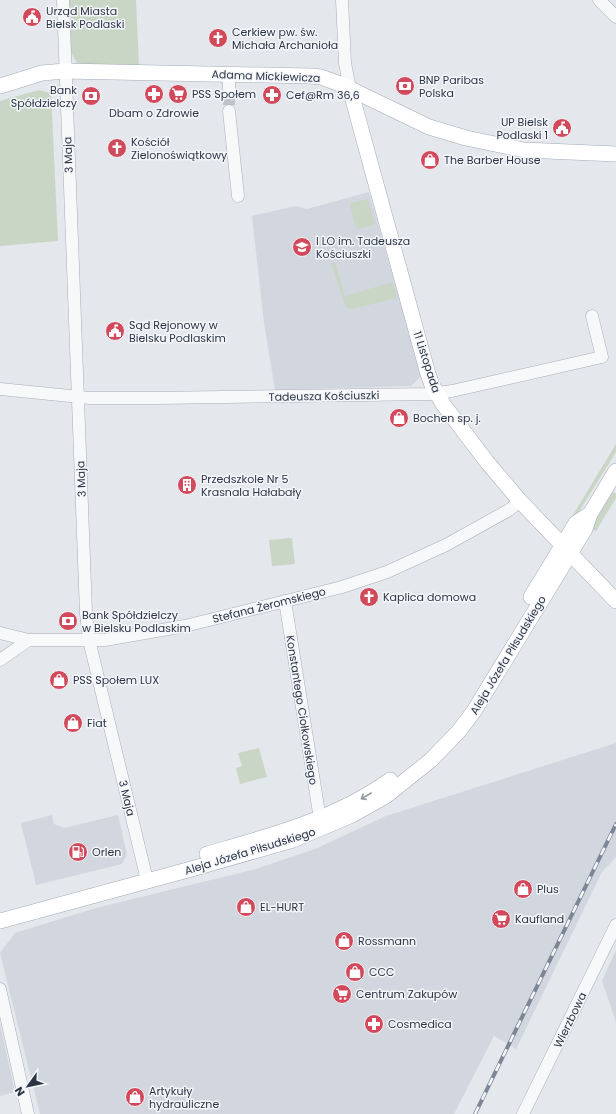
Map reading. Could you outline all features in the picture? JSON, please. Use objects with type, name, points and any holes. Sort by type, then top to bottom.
[{"type":"main road","name":"Adama Mickiewicza","points":[[0,86],[42,73],[65,71],[310,76],[326,79],[350,89],[428,127],[466,138],[524,150],[616,154]]},
{"type":"main road","name":"11 Listopada","points":[[350,89],[428,374],[436,394],[481,454],[520,501],[566,548],[584,570],[616,601]]},
{"type":"main road","name":"Aleja Józefa Piłsudskiego","points":[[0,911],[242,855],[306,835],[364,809],[401,785],[440,751],[474,711],[555,578],[576,523],[590,514],[616,471]]},
{"type":"main road","name":"Aleja Józefa Piłsudskiego","points":[[0,921],[146,876],[320,819],[359,800],[382,786],[419,758],[451,727],[475,693],[566,548]]},
{"type":"main road","points":[[555,578],[569,571],[584,570]]},
{"type":"street","name":"3 Maja","points":[[63,0],[89,640],[146,876]]},
{"type":"street","points":[[342,0],[345,63],[350,89]]},
{"type":"street","points":[[599,0],[616,17]]},
{"type":"street","points":[[229,74],[229,93]]},
{"type":"street","points":[[229,111],[238,196]]},
{"type":"street","name":"Tadeusza Kościuszki","points":[[0,389],[78,397],[157,398],[436,394],[602,356],[592,316]]},
{"type":"street","name":"Stefana Żeromskiego","points":[[0,633],[29,640],[89,640],[115,638],[185,626],[285,601],[372,578],[413,561],[446,545],[509,510],[520,501]]},
{"type":"street","name":"Konstantego Ciołkowskiego","points":[[285,601],[320,819]]},
{"type":"street","points":[[0,660],[29,640]]},
{"type":"street","name":"Wierzbowa","points":[[523,1114],[616,925]]},
{"type":"street","points":[[0,989],[28,1114]]},
{"type":"shaded area","points":[[369,192],[421,376],[411,386],[275,390],[264,323],[252,216],[296,206],[307,209]]},
{"type":"shaded area","points":[[616,743],[616,857],[602,872],[516,1049],[494,1036],[454,1114],[40,1114],[0,953],[15,933],[96,908],[256,869],[315,849],[386,816]]},
{"type":"shaded area","points":[[52,815],[54,824],[64,828],[118,815],[127,855],[122,864],[36,885],[21,823]]},
{"type":"shaded area","points":[[616,950],[616,1022],[602,981]]},
{"type":"shaded area","points":[[0,1024],[15,1092],[0,1096]]},
{"type":"green space","points":[[69,0],[136,0],[139,66],[83,65],[77,63],[71,52]]},
{"type":"green space","points":[[39,90],[51,93],[58,241],[0,246],[0,101]]},
{"type":"green space","points":[[368,199],[375,224],[359,229],[356,228],[350,205],[351,203]]},
{"type":"green space","points":[[335,262],[345,296],[393,282],[397,298],[352,309],[346,308],[331,263]]},
{"type":"green space","points":[[616,444],[616,452],[575,518],[573,515]]},
{"type":"green space","points":[[613,492],[616,494],[616,498],[596,531],[590,528]]},
{"type":"green space","points":[[292,538],[295,564],[272,566],[269,540]]},
{"type":"green space","points":[[259,748],[267,777],[240,784],[236,768],[242,766],[238,753]]},
{"type":"tunnel","points":[[229,93],[229,111]]},
{"type":"railway","points":[[475,1114],[616,824]]},
{"type":"place","name":"Urząd Miasta Bielsk Podlaski","points":[[32,17]]},
{"type":"place","name":"Cerkiew pw. św. Michała Archanioła","points":[[218,38]]},
{"type":"place","name":"BNP Paribas Polska","points":[[405,86]]},
{"type":"place","name":"Dbam o Zdrowie","points":[[154,94]]},
{"type":"place","name":"PSS Społem","points":[[178,94]]},
{"type":"place","name":"Cef@Rm 36,6","points":[[272,95]]},
{"type":"place","name":"Bank Spółdzielczy","points":[[91,96]]},
{"type":"place","name":"UP Bielsk Podlaski 1","points":[[562,128]]},
{"type":"place","name":"Kościół Zielonoświątkowy","points":[[117,148]]},
{"type":"place","name":"The Barber House","points":[[430,160]]},
{"type":"place","name":"I LO im. Tadeusza Kościuszki","points":[[302,247]]},
{"type":"place","name":"Sąd Rejonowy w Bielsku Podlaskim","points":[[115,331]]},
{"type":"place","name":"Bochen sp. j.","points":[[399,418]]},
{"type":"place","name":"Przedszkole Nr 5 Krasnala Hałabały","points":[[187,485]]},
{"type":"place","name":"Kaplica domowa","points":[[369,597]]},
{"type":"place","name":"Bank Spółdzielczy w Bielsku Podlaskim","points":[[68,621]]},
{"type":"place","name":"PSS Społem LUX","points":[[59,680]]},
{"type":"place","name":"Fiat","points":[[73,723]]},
{"type":"place","name":"Orlen","points":[[78,852]]},
{"type":"place","name":"Plus","points":[[523,889]]},
{"type":"place","name":"EL-HURT","points":[[246,907]]},
{"type":"place","name":"Kaufland","points":[[501,919]]},
{"type":"place","name":"Rossmann","points":[[344,941]]},
{"type":"place","name":"CCC","points":[[355,972]]},
{"type":"place","name":"Centrum Zakupów","points":[[342,994]]},
{"type":"place","name":"Cosmedica","points":[[374,1024]]},
{"type":"place","name":"Artykuły hydrauliczne","points":[[135,1097]]}]
